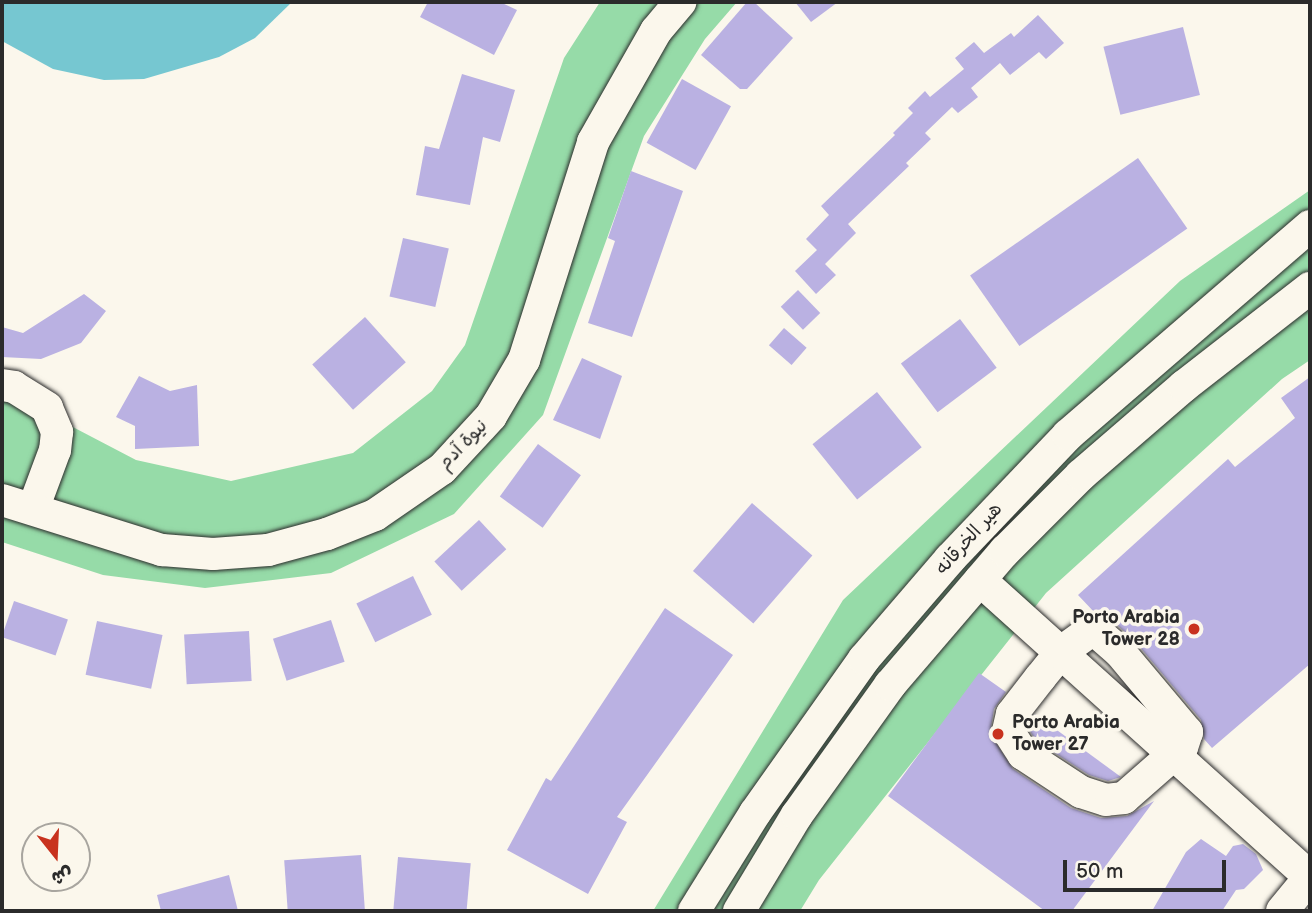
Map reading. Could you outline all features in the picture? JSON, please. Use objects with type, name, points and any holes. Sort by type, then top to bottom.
[{"type":"street","name":"نيوة آدم","points":[[2,500],[162,550],[213,554],[268,550],[375,515],[442,469],[491,416],[524,360],[593,142],[656,31],[680,2]]},
{"type":"street","name":"هير الخرقانه","points":[[694,911],[755,813],[864,659],[950,559],[1068,435],[1310,226]]},
{"type":"street","name":"هير الخرقانه","points":[[739,911],[797,815],[890,685],[980,580],[1081,475],[1252,330],[1310,288]]},
{"type":"street","points":[[2,385],[14,387],[47,408],[57,432],[55,450],[33,509]]},
{"type":"street","points":[[980,580],[1222,801],[1310,877],[1282,911]]},
{"type":"street","points":[[1060,653],[1012,714],[1008,731],[1023,754],[1081,792],[1106,800],[1124,798],[1173,756]]},
{"type":"green space","points":[[600,2],[737,2],[705,39],[644,136],[543,415],[454,514],[331,573],[205,588],[103,575],[2,542],[2,390],[136,460],[231,481],[353,453],[432,391],[465,345],[564,58]]},
{"type":"green space","points":[[1310,190],[1310,360],[1282,379],[1046,593],[819,880],[800,911],[653,911],[843,600],[1180,281]]},
{"type":"water","points":[[2,2],[292,2],[255,38],[219,57],[144,79],[104,80],[53,69],[2,41]]},
{"type":"building","points":[[428,2],[500,2],[517,10],[494,55],[420,17]]},
{"type":"building","points":[[747,2],[754,2],[793,38],[747,89],[740,89],[701,55]]},
{"type":"building","points":[[795,2],[838,2],[811,22]]},
{"type":"building","points":[[1038,15],[1064,43],[1046,59],[1039,52],[1010,75],[1000,63],[971,88],[978,97],[958,113],[952,107],[925,133],[931,139],[906,163],[909,166],[848,224],[856,233],[825,264],[836,275],[816,294],[795,271],[817,250],[806,239],[829,215],[821,206],[895,135],[893,133],[913,113],[908,108],[925,91],[930,97],[964,69],[955,58],[974,42],[984,53],[1011,33],[1014,37]]},
{"type":"building","points":[[1183,27],[1200,95],[1120,115],[1103,47]]},
{"type":"building","points":[[462,74],[515,90],[500,142],[483,137],[470,205],[416,195],[425,146],[439,149]]},
{"type":"building","points":[[682,79],[731,106],[696,170],[647,143]]},
{"type":"building","points":[[1138,158],[1187,228],[1019,346],[970,276]]},
{"type":"building","points":[[631,171],[683,191],[632,337],[588,323],[615,241],[608,238]]},
{"type":"building","points":[[403,238],[449,249],[435,307],[390,296]]},
{"type":"building","points":[[798,290],[820,313],[803,330],[781,307]]},
{"type":"building","points":[[84,294],[106,311],[81,343],[41,359],[2,357],[2,327],[23,333]]},
{"type":"building","points":[[365,317],[406,362],[353,410],[312,365]]},
{"type":"building","points":[[960,319],[997,368],[938,412],[901,364]]},
{"type":"building","points":[[784,328],[807,348],[792,365],[769,345]]},
{"type":"building","points":[[582,358],[622,376],[600,439],[553,420]]},
{"type":"building","points":[[139,376],[170,391],[197,385],[199,446],[135,449],[135,426],[116,417]]},
{"type":"building","points":[[1310,377],[1310,664],[1212,748],[1204,739],[1201,720],[1133,639],[1110,619],[1095,613],[1078,595],[1228,459],[1235,467],[1295,418],[1281,398]]},
{"type":"building","points":[[877,392],[922,447],[857,499],[812,444]]},
{"type":"building","points":[[538,444],[581,475],[543,528],[500,497]]},
{"type":"building","points":[[752,503],[812,555],[753,623],[693,571]]},
{"type":"building","points":[[479,520],[506,549],[462,591],[434,562]]},
{"type":"building","points":[[413,576],[432,615],[375,642],[356,604]]},
{"type":"building","points":[[14,601],[68,620],[56,655],[2,637]]},
{"type":"building","points":[[665,608],[733,655],[617,817],[627,822],[588,894],[507,850],[546,778],[551,781]]},
{"type":"building","points":[[331,620],[345,662],[287,681],[273,639]]},
{"type":"building","points":[[97,621],[163,635],[151,689],[86,675]]},
{"type":"building","points":[[249,631],[252,681],[187,684],[184,634]]},
{"type":"building","name":"Porto Arabia Tower 27","points":[[979,673],[1006,692],[994,709],[990,734],[1013,769],[1071,808],[1101,818],[1127,816],[1154,801],[1072,911],[1045,911],[888,796]]},
{"type":"building","points":[[1035,714],[1121,777],[1108,781],[1089,775],[1036,741],[1028,728]]},
{"type":"building","points":[[1201,839],[1226,856],[1233,846],[1243,844],[1256,854],[1263,870],[1244,889],[1236,890],[1222,911],[1152,911],[1186,852]]},
{"type":"building","points":[[361,855],[365,911],[288,911],[284,860]]},
{"type":"building","points":[[398,857],[471,863],[467,911],[393,911]]},
{"type":"building","points":[[229,875],[238,911],[161,911],[157,895]]},
{"type":"place","name":"Porto Arabia Tower 28","points":[[1194,629]]},
{"type":"place","name":"Porto Arabia Tower 27","points":[[998,734]]}]
